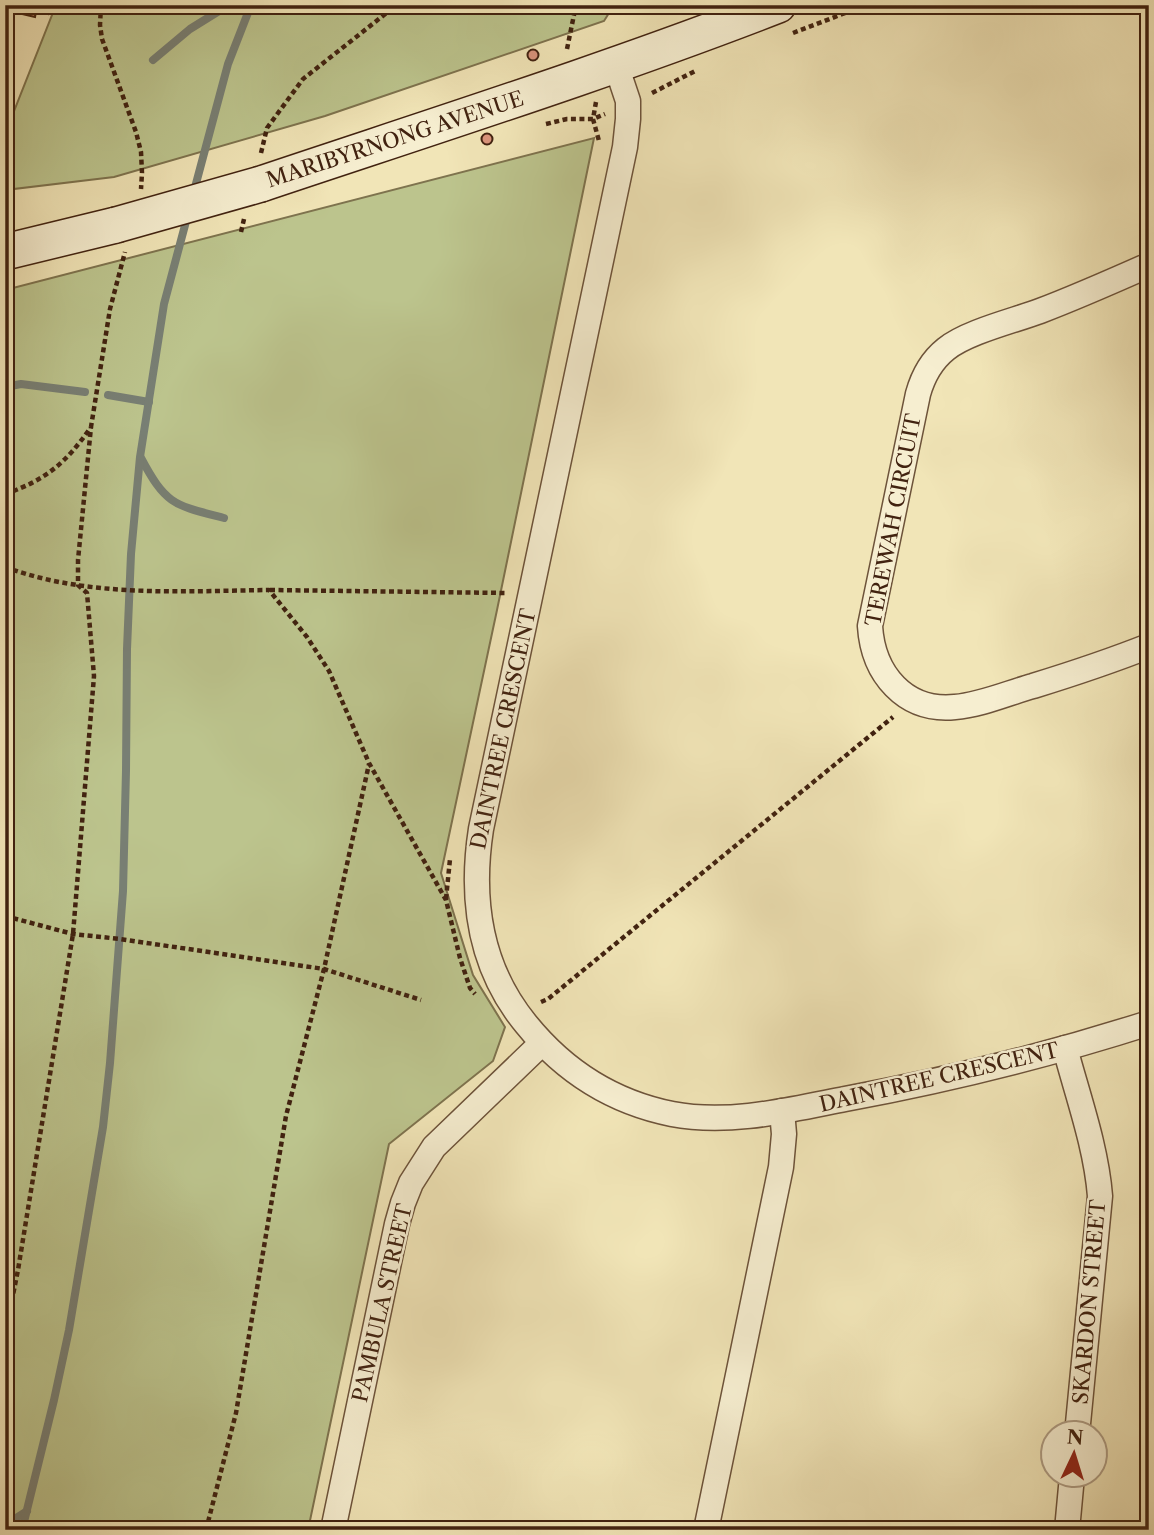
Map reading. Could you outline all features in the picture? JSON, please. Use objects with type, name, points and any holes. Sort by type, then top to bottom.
[{"type":"street","name":"MARIBYRNONG AVENUE","points":[[5,252],[121,235],[261,184],[616,65],[778,5]]},
{"type":"street","name":"DAINTREE CRESCENT","points":[[616,65],[628,101],[625,148],[477,855],[479,919],[488,956],[510,1003],[541,1044],[602,1090],[649,1109],[711,1118],[782,1111],[930,1082],[1065,1048],[1149,1023]]},
{"type":"street","name":"TEREWAH CIRCUIT","points":[[1149,265],[957,341],[928,369],[918,394],[870,626],[873,653],[878,665],[894,686],[915,700],[943,708],[969,705],[1049,681],[1149,646]]},
{"type":"street","name":"PAMBULA STREET","points":[[332,1530],[397,1224],[411,1184],[435,1147],[541,1044]]},
{"type":"street","name":"SKARDON STREET","points":[[1065,1048],[1093,1151],[1100,1196],[1078,1420]]},
{"type":"street","points":[[706,1530],[781,1167],[784,1135],[782,1111]]},
{"type":"street","points":[[1066,1530],[1070,1490]]},
{"type":"path","points":[[101,5],[102,39],[141,152],[140,194]]},
{"type":"path","points":[[267,128],[303,79],[399,5]]},
{"type":"path","points":[[567,49],[576,5]]},
{"type":"path","points":[[5,1335],[73,934],[94,676],[87,593],[78,585],[78,559],[91,427],[121,235]]},
{"type":"path","points":[[5,494],[43,478],[60,465],[91,427]]},
{"type":"path","points":[[5,567],[78,585],[144,591],[504,592],[530,598]]},
{"type":"path","points":[[269,590],[307,637],[329,671],[369,762],[446,900],[460,958],[470,988],[476,996]]},
{"type":"path","points":[[519,1016],[532,1005],[548,999],[915,700]]},
{"type":"path","points":[[206,1530],[236,1413],[286,1116],[324,970],[369,762]]},
{"type":"path","points":[[5,916],[73,934],[324,970],[421,1000]]},
{"type":"green space","points":[[56,5],[614,5],[604,21],[325,116],[114,177],[5,190],[5,134]]},
{"type":"green space","points":[[594,138],[441,873],[473,975],[505,1027],[493,1061],[389,1144],[308,1530],[5,1530],[5,290]]},
{"type":"building","points":[[5,5],[49,5],[48,14],[36,12],[35,17],[5,10]]},
{"type":"building","points":[[533,50],[537,51],[537,59],[533,60],[529,59],[528,55],[529,51]]},
{"type":"building","points":[[487,134],[491,135],[491,143],[487,144],[483,143],[482,139],[483,135]]},
{"type":"waterway","points":[[174,5],[209,11],[243,5]]},
{"type":"waterway","points":[[194,191],[228,64],[251,5]]},
{"type":"waterway","points":[[153,60],[190,29],[219,11]]},
{"type":"waterway","points":[[22,1530],[69,1330],[103,1127],[123,891],[127,649],[131,554],[140,457],[164,304],[188,214]]},
{"type":"waterway","points":[[5,387],[21,384],[85,392]]},
{"type":"waterway","points":[[108,395],[149,402]]},
{"type":"waterway","points":[[141,458],[157,485],[173,501],[193,510],[224,518]]},
{"type":"waterway","points":[[5,1525],[27,1511]]}]
